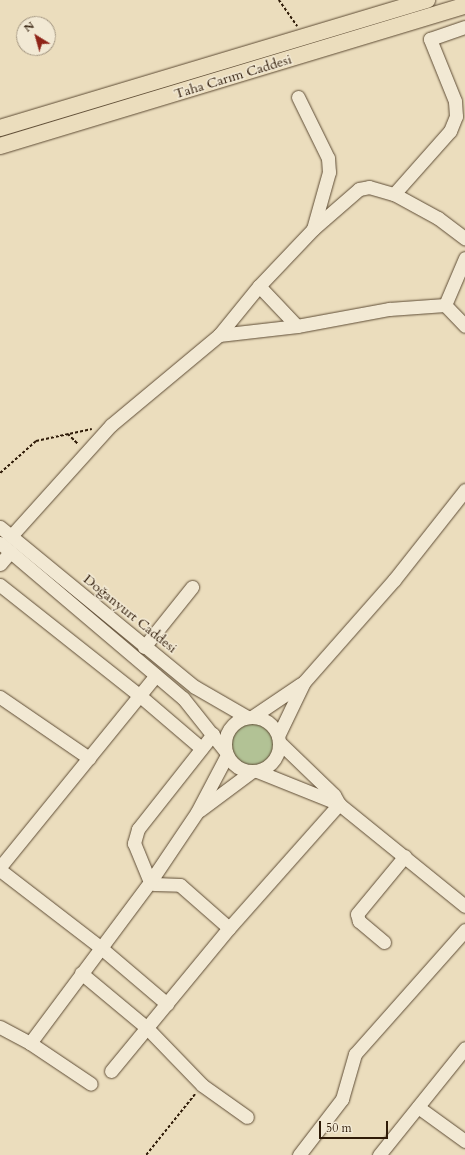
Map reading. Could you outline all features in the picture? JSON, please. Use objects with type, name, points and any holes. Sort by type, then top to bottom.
[{"type":"main road","name":"Taha Carım Caddesi","points":[[0,128],[427,0]]},
{"type":"main road","name":"Taha Carım Caddesi","points":[[0,146],[465,6]]},
{"type":"street","points":[[394,194],[450,131],[456,116],[455,102],[430,39],[465,27]]},
{"type":"street","points":[[298,97],[328,158],[329,172],[313,229]]},
{"type":"street","points":[[5,540],[111,425],[219,335],[259,286],[313,229],[359,189],[369,187],[394,194],[438,218],[465,238]]},
{"type":"street","points":[[445,305],[465,258]]},
{"type":"street","points":[[259,286],[297,326]]},
{"type":"street","points":[[219,335],[297,326],[352,314],[445,305]]},
{"type":"street","points":[[445,305],[465,326]]},
{"type":"street","points":[[30,1043],[100,947],[150,882],[197,812],[226,754],[225,741],[228,730],[236,722],[250,717],[304,682],[394,580],[465,490]]},
{"type":"street","name":"Doğanyurt Caddesi","points":[[0,527],[10,552],[183,698],[226,754]]},
{"type":"street","name":"Doğanyurt Caddesi","points":[[5,540],[144,646],[194,687],[250,717]]},
{"type":"street","points":[[0,564],[10,552]]},
{"type":"street","points":[[0,585],[139,695],[202,748]]},
{"type":"street","points":[[144,646],[192,587]]},
{"type":"street","points":[[0,866],[156,675]]},
{"type":"street","points":[[197,812],[254,772],[272,763],[278,753],[279,739],[304,682]]},
{"type":"street","points":[[0,697],[89,758]]},
{"type":"street","points":[[250,717],[268,722],[279,739],[334,795],[339,804]]},
{"type":"street","points":[[212,734],[138,829],[134,843],[150,882],[155,884],[180,886],[229,928]]},
{"type":"street","points":[[226,754],[235,766],[339,804],[465,906]]},
{"type":"street","points":[[111,1072],[229,928],[339,804]]},
{"type":"street","points":[[384,942],[359,921],[357,914],[405,856]]},
{"type":"street","points":[[0,870],[100,947],[167,1004]]},
{"type":"street","points":[[299,1155],[342,1100],[355,1054],[465,930]]},
{"type":"street","points":[[81,973],[147,1028],[202,1085],[247,1117]]},
{"type":"street","points":[[0,1027],[30,1043],[90,1084]]},
{"type":"street","points":[[379,1155],[465,1048]]},
{"type":"street","points":[[418,1107],[465,1141]]},
{"type":"path","points":[[279,0],[304,38]]},
{"type":"path","points":[[0,473],[36,441],[48,436],[68,434],[111,425]]},
{"type":"path","points":[[68,434],[80,448],[82,457]]},
{"type":"path","points":[[146,1155],[202,1085]]},
{"type":"green space","points":[[252,721],[265,725],[271,731],[275,744],[271,757],[265,763],[252,767],[239,763],[233,757],[229,744],[233,731],[239,725]]}]
